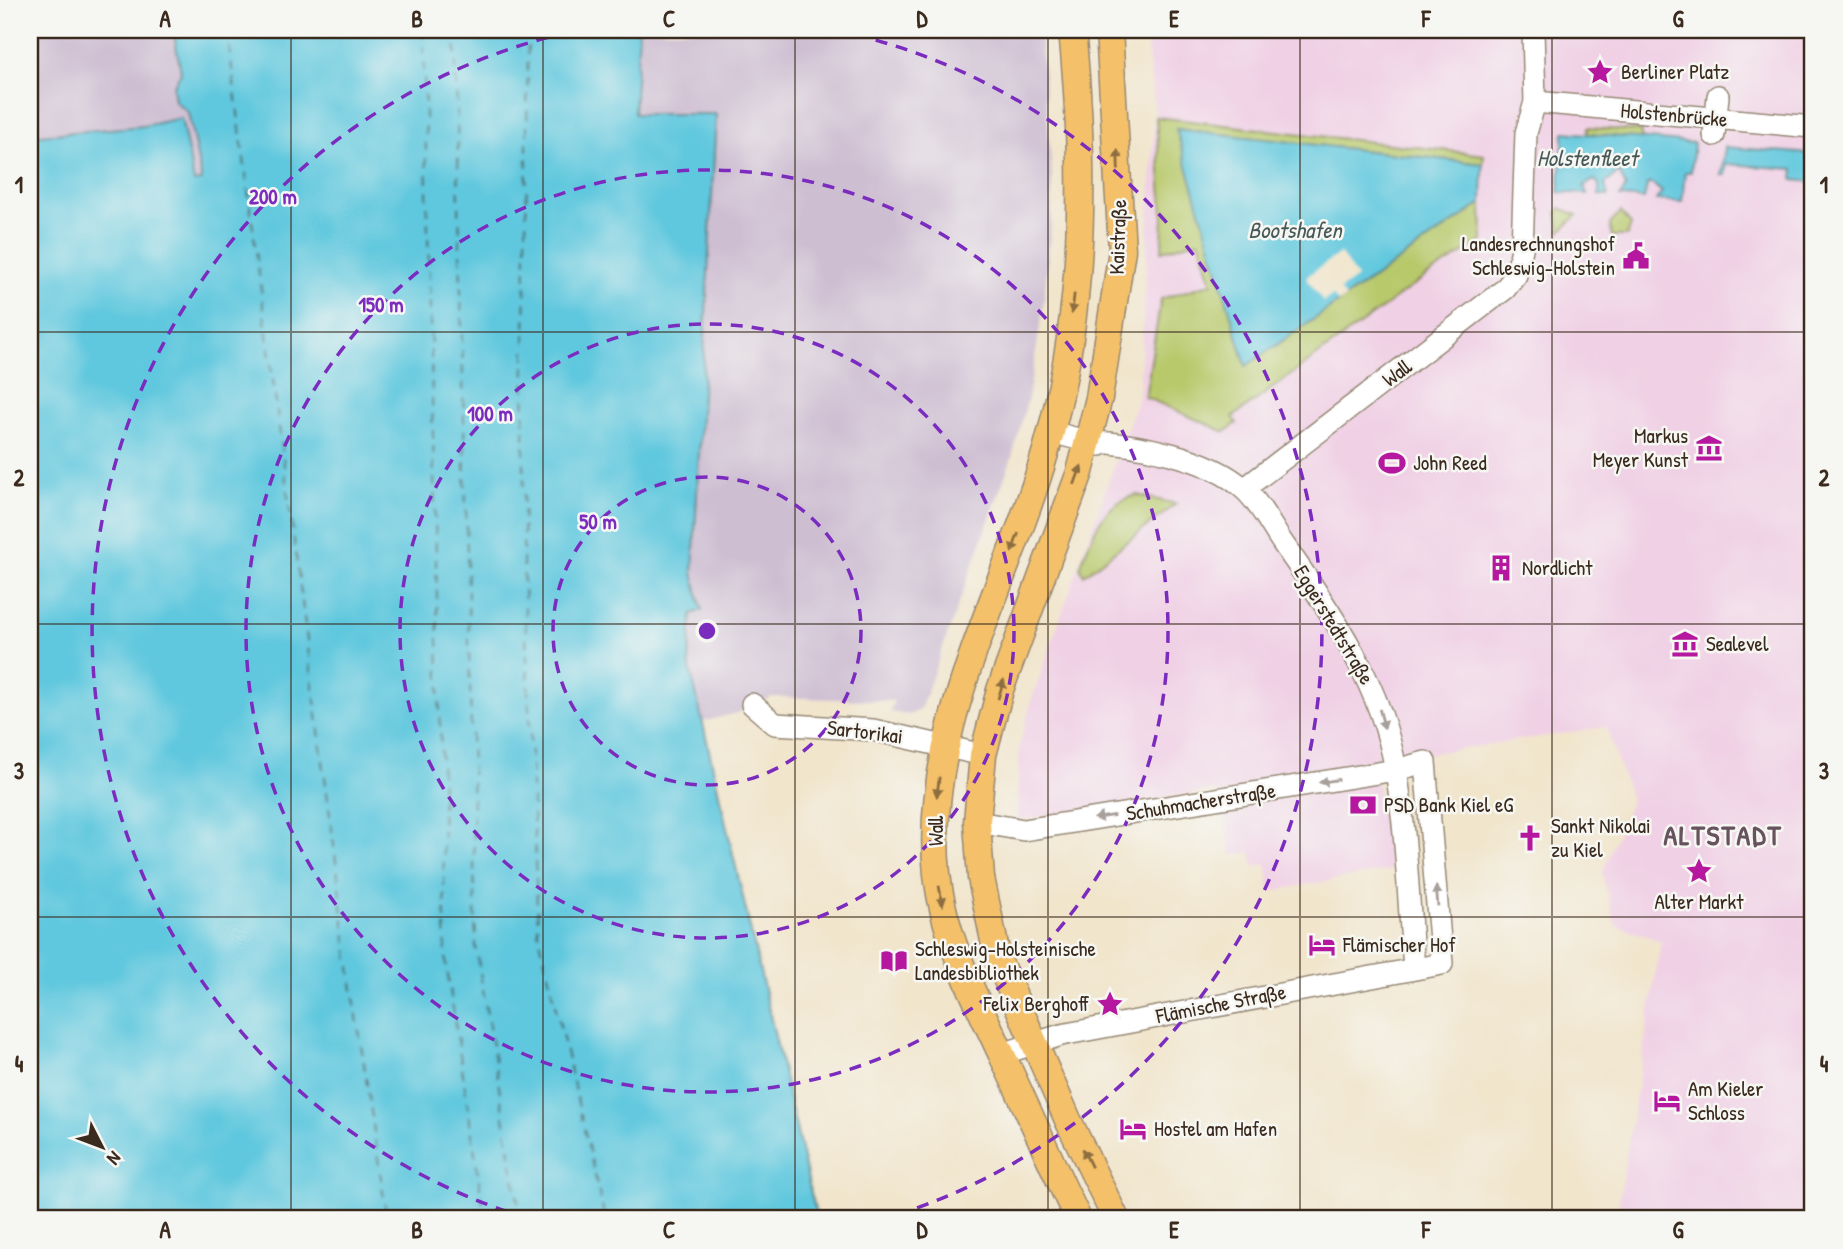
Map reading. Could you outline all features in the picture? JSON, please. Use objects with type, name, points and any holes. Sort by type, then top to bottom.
[{"type":"main road","name":"Kaistraße","points":[[1051,432],[1064,375],[1081,236],[1081,159],[1072,30]]},
{"type":"main road","name":"Kaistraße","points":[[1089,442],[1122,250],[1109,30]]},
{"type":"main road","name":"Wall","points":[[1051,432],[1035,490],[944,746],[934,828],[937,876],[947,926],[965,975],[1077,1219]]},
{"type":"main road","name":"Wall","points":[[1089,442],[1000,690],[984,755],[977,822],[981,878],[998,960],[1116,1219]]},
{"type":"street","name":"Wall","points":[[1244,489],[1504,289],[1516,275],[1523,239],[1526,133],[1535,102],[1533,30]]},
{"type":"street","points":[[1715,127],[1718,96]]},
{"type":"street","name":"Holstenbrücke","points":[[1535,102],[1715,127],[1813,127]]},
{"type":"street","name":"Eggerstedtstraße","points":[[1051,432],[1089,442],[1139,446],[1179,457],[1244,489],[1332,614],[1375,694],[1396,770],[1414,967]]},
{"type":"street","name":"Sartorikai","points":[[752,704],[775,724],[873,730],[984,755]]},
{"type":"street","name":"Schuhmacherstraße","points":[[977,822],[1024,830],[1396,770],[1425,762],[1442,964]]},
{"type":"street","name":"Flämische Straße","points":[[1002,1054],[1034,1043],[1414,967],[1442,964]]},
{"type":"shaded area","points":[[30,30],[173,30],[181,72],[173,87],[175,101],[188,111],[202,181],[194,183],[180,118],[143,126],[30,136]]},
{"type":"shaded area","points":[[639,30],[1040,30],[1052,174],[1052,218],[1043,309],[1028,398],[1012,457],[920,710],[909,715],[890,712],[894,701],[772,697],[740,712],[702,722],[689,663],[692,614],[701,610],[693,573],[634,114]]},
{"type":"shaded area","points":[[1145,30],[1813,30],[1813,1219],[1616,1219],[1661,941],[1615,925],[1602,873],[1631,801],[1606,727],[1433,753],[1373,758],[1391,870],[1270,891],[1266,864],[1254,866],[1251,852],[1231,855],[1224,812],[1216,790],[1017,820],[1019,747],[1032,698],[1139,395],[1155,110]]},
{"type":"green space","points":[[1156,117],[1484,155],[1483,164],[1177,129],[1246,366],[1482,203],[1483,241],[1425,277],[1233,417],[1237,423],[1225,432],[1145,397],[1161,299],[1212,283],[1199,240],[1162,251],[1163,212]]},
{"type":"green space","points":[[1588,128],[1642,131],[1641,139],[1587,134]]},
{"type":"green space","points":[[1560,208],[1577,215],[1560,232],[1557,213]]},
{"type":"green space","points":[[1621,212],[1631,225],[1627,236],[1612,236],[1610,224]]},
{"type":"green space","points":[[1137,495],[1176,504],[1084,575],[1080,567],[1100,522],[1115,505]]},
{"type":"water","points":[[173,30],[639,30],[634,114],[716,114],[693,573],[702,610],[692,614],[689,663],[817,1219],[30,1219],[30,136],[143,126],[181,118],[194,182],[202,181],[188,112],[175,101],[173,87],[181,72]]},
{"type":"water","name":"Bootshafen","points":[[1176,129],[1483,164],[1482,203],[1246,366]]},
{"type":"water","name":"Holstenfleet","points":[[1564,132],[1694,143],[1691,172],[1685,172],[1682,202],[1656,200],[1662,192],[1651,183],[1647,185],[1644,199],[1620,197],[1626,187],[1619,172],[1605,184],[1608,196],[1599,195],[1599,184],[1594,180],[1584,186],[1587,194],[1559,192]]},
{"type":"water","points":[[1725,147],[1813,154],[1813,182],[1793,180],[1794,169],[1726,164],[1725,175],[1721,175]]},
{"type":"pier","points":[[1340,253],[1357,278],[1340,290],[1346,298],[1338,303],[1333,295],[1323,302],[1306,277]]},
{"type":"ferry route","points":[[227,30],[352,983],[387,1219]]},
{"type":"ferry route","points":[[423,30],[446,963],[485,1219]]},
{"type":"ferry route","points":[[455,30],[476,948],[521,1219]]},
{"type":"ferry route","points":[[528,30],[523,561],[538,931],[605,1219]]},
{"type":"place","name":"Berliner Platz","points":[[1600,72]]},
{"type":"place","name":"Landesrechnungshof Schleswig-Holstein","points":[[1636,256]]},
{"type":"place","name":"Markus Meyer Kunst","points":[[1709,448]]},
{"type":"place","name":"John Reed","points":[[1392,463]]},
{"type":"place","name":"Nordlicht","points":[[1501,568]]},
{"type":"place","name":"Sealevel","points":[[1685,644]]},
{"type":"place","name":"PSD Bank Kiel eG","points":[[1363,805]]},
{"type":"place","name":"Sankt Nikolai zu Kiel","points":[[1530,838]]},
{"type":"place","name":"Alter Markt","points":[[1699,871]]},
{"type":"place","name":"Flämischer Hof","points":[[1322,945]]},
{"type":"place","name":"Schleswig-Holsteinische Landesbibliothek","points":[[894,961]]},
{"type":"place","name":"Felix Berghoff","points":[[1110,1004]]},
{"type":"place","name":"Am Kieler Schloss","points":[[1667,1101]]},
{"type":"place","name":"Hostel am Hafen","points":[[1133,1129]]},
{"type":"district","name":"ALTSTADT","points":[[1723,835]]}]
